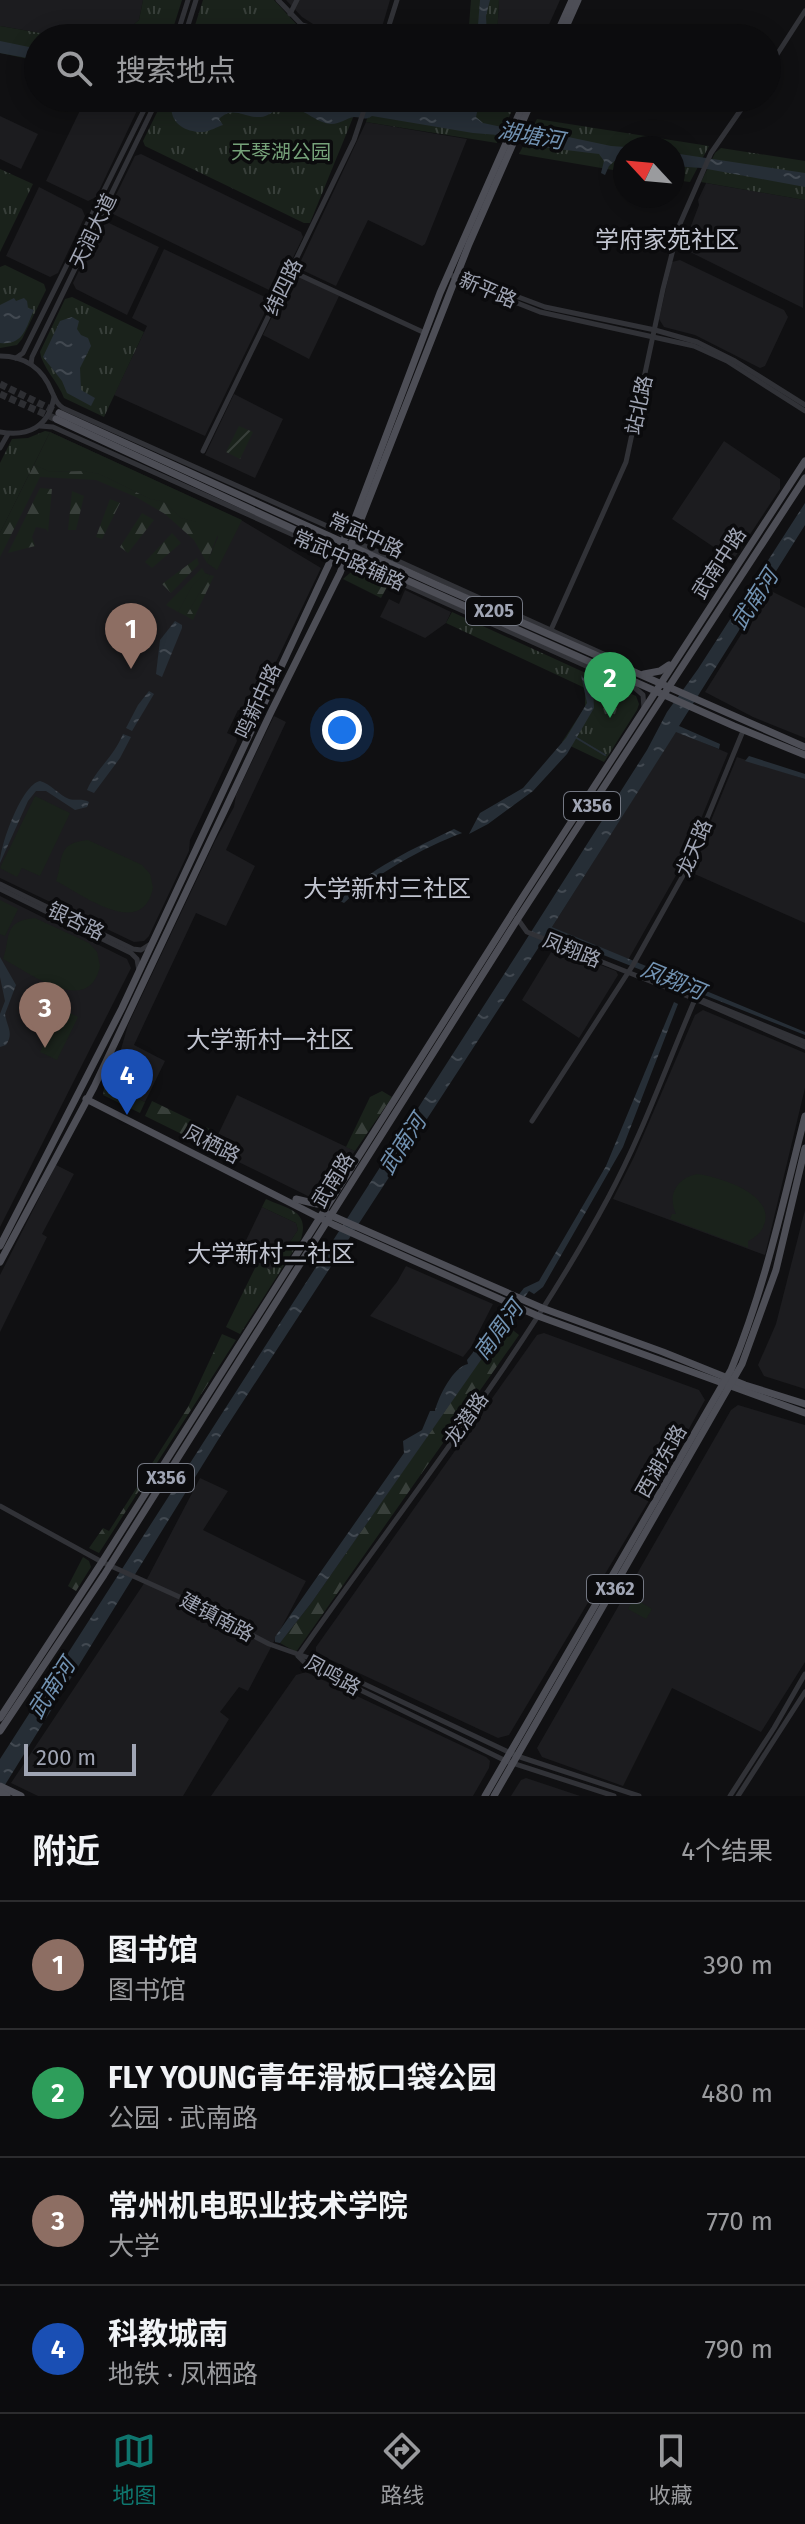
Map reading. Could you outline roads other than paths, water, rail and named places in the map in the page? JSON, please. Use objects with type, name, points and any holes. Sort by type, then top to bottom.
[{"type":"main road","points":[[563,24],[572,0]]},
{"type":"main road","points":[[565,24],[578,0]]},
{"type":"main road","name":"鸣新中路","points":[[0,1262],[88,1098],[349,547],[454,275],[523,112]]},
{"type":"main road","name":"鸣新中路","points":[[0,1246],[153,943],[337,552],[349,547],[425,333],[454,275]]},
{"type":"main road","name":"常武中路","points":[[337,552],[58,416],[349,547],[550,632],[641,674],[655,687]]},
{"type":"main road","name":"武南中路","points":[[655,687],[805,461]]},
{"type":"main road","name":"武南中路","points":[[667,691],[805,478]]},
{"type":"main road","name":"常武中路","points":[[349,547],[410,584],[450,598],[655,687]]},
{"type":"main road","points":[[440,601],[450,598]]},
{"type":"main road","points":[[569,652],[578,663]]},
{"type":"main road","points":[[641,674],[660,671],[678,656]]},
{"type":"main road","points":[[650,717],[660,705],[676,696],[678,672]]},
{"type":"main road","points":[[635,688],[655,687]]},
{"type":"main road","name":"X205","points":[[655,687],[805,747]]},
{"type":"main road","name":"武南路","points":[[0,1731],[110,1566],[324,1216],[517,916],[655,687]]},
{"type":"main road","name":"武南路","points":[[0,1718],[110,1566],[304,1241],[324,1216],[337,1187],[667,691]]},
{"type":"main road","name":"X205","points":[[694,703],[743,731],[805,755]]},
{"type":"main road","name":"凤栖路","points":[[77,1094],[324,1216],[540,1312]]},
{"type":"main road","name":"西湖东路","points":[[728,1383],[767,1269],[805,1116]]},
{"type":"main road","name":"西湖东路","points":[[485,1796],[511,1758],[754,1336],[776,1270],[805,1148]]},
{"type":"main road","points":[[294,1201],[325,1202],[337,1187]]},
{"type":"main road","points":[[294,1201],[306,1212],[309,1221],[304,1241]]},
{"type":"main road","points":[[540,1312],[805,1413]]},
{"type":"main road","points":[[728,1383],[805,1404]]},
{"type":"main road","name":"西湖东路","points":[[494,1796],[511,1758]]},
{"type":"main road","points":[[2,1790],[21,1796]]},
{"type":"street","points":[[180,24],[188,0]]},
{"type":"street","points":[[188,24],[196,0]]},
{"type":"street","points":[[278,0],[304,24]]},
{"type":"street","points":[[290,14],[297,0]]},
{"type":"street","points":[[389,24],[397,0]]},
{"type":"street","points":[[781,48],[805,11]]},
{"type":"street","name":"天润大道","points":[[16,358],[23,353],[143,112]]},
{"type":"street","name":"天润大道","points":[[31,364],[151,112]]},
{"type":"street","name":"纬四路","points":[[203,451],[291,271],[364,112]]},
{"type":"street","name":"站北路","points":[[550,632],[626,462],[673,247],[711,153],[739,112]]},
{"type":"street","points":[[291,271],[425,333]]},
{"type":"street","name":"新平路","points":[[454,275],[545,307],[697,342],[735,361],[805,405]]},
{"type":"street","name":"新平路","points":[[654,333],[710,352],[805,411]]},
{"type":"street","points":[[0,356],[31,364]]},
{"type":"street","name":"常武中路辅路","points":[[31,364],[43,375],[57,404],[63,408],[349,547],[440,601],[635,688]]},
{"type":"street","points":[[0,432],[32,432],[50,411],[54,396]]},
{"type":"street","name":"常武中路辅路","points":[[40,426],[53,427],[337,552],[349,547]]},
{"type":"street","points":[[0,448],[8,434]]},
{"type":"street","points":[[635,688],[643,695],[644,708]]},
{"type":"street","name":"龙天路","points":[[532,1121],[577,1055],[685,872],[743,731]]},
{"type":"street","name":"银杏路","points":[[0,886],[133,949],[141,950],[153,943]]},
{"type":"street","name":"银杏路","points":[[0,886],[131,953],[137,959],[139,971]]},
{"type":"street","name":"凤翔路","points":[[517,916],[524,928],[549,940],[631,967],[805,1045]]},
{"type":"street","name":"龙潜路","points":[[298,1656],[540,1312],[607,1200],[635,1145],[696,998]]},
{"type":"street","points":[[0,1506],[110,1566]]},
{"type":"street","name":"建镇南路","points":[[110,1566],[298,1656]]},
{"type":"street","name":"凤鸣路","points":[[298,1656],[309,1658],[511,1758],[614,1796]]},
{"type":"street","points":[[730,1796],[805,1674]]},
{"type":"street","points":[[738,1796],[805,1692]]},
{"type":"street","name":"凤鸣路","points":[[511,1758],[639,1796]]},
{"type":"water","points":[[480,0],[490,0],[486,24],[478,24]]},
{"type":"water","points":[[0,41],[24,46],[24,57],[0,53]]},
{"type":"water","points":[[172,112],[234,112],[219,119],[223,125],[206,131],[196,132],[177,123]]},
{"type":"water","points":[[234,112],[273,112],[254,117]]},
{"type":"water","name":"湖塘河","points":[[302,112],[477,112],[476,117],[483,123],[613,146],[613,162],[605,175],[601,173],[604,161],[599,154],[541,147],[498,135],[372,116],[330,124]]},
{"type":"water","points":[[685,155],[805,173],[805,187],[685,167]]},
{"type":"water","points":[[14,298],[16,301],[24,298],[28,308],[34,310],[19,338],[0,343],[0,305]]},
{"type":"water","points":[[72,317],[79,321],[77,329],[88,338],[91,346],[80,368],[81,390],[95,398],[91,406],[67,393],[62,381],[43,357],[60,321]]},
{"type":"water","points":[[805,503],[805,525],[679,726],[720,744],[719,749],[676,732],[552,927],[805,1032],[805,1035],[548,933],[218,1440],[0,1793],[0,1759],[647,750],[667,712]]},
{"type":"water","points":[[175,621],[182,628],[162,677],[156,674],[160,640]]},
{"type":"water","points":[[581,675],[593,687],[594,708],[567,754],[533,791],[469,834],[480,813],[523,788],[566,738],[587,703]]},
{"type":"water","points":[[149,691],[154,694],[132,731],[126,728],[138,705]]},
{"type":"water","points":[[123,734],[131,737],[120,758],[94,793],[87,790],[114,750]]},
{"type":"water","points":[[749,756],[805,774],[805,779],[745,761]]},
{"type":"water","points":[[40,781],[69,799],[89,802],[87,807],[75,810],[46,791],[36,791],[28,801],[0,863],[8,830],[19,804],[33,785]]},
{"type":"water","points":[[454,829],[462,833],[400,863],[344,903],[340,901],[377,870]]},
{"type":"water","points":[[0,957],[16,985],[5,1014],[10,1037],[6,1045],[0,1047],[0,1014],[5,1001]]},
{"type":"water","name":"南周河","points":[[674,1002],[678,1004],[623,1147],[543,1287],[534,1294],[529,1291],[312,1602],[280,1643],[275,1642],[275,1637],[404,1453],[403,1441],[422,1430],[452,1376],[468,1364],[467,1360],[524,1288],[539,1281],[606,1166]]},
{"type":"waterway","points":[[575,737],[605,755]]},
{"type":"tunnel","points":[[0,384],[59,413]]},
{"type":"tunnel","points":[[0,394],[56,419]]},
{"type":"place","name":"图书馆","points":[[131,669]]},
{"type":"place","name":"FLY YOUNG青年滑板口袋公园","points":[[610,718]]},
{"type":"place","name":"常州机电职业技术学院","points":[[45,1048]]},
{"type":"place","name":"科教城南","points":[[127,1115]]},
{"type":"district","name":"学府家苑社区","points":[[667,240]]},
{"type":"district","name":"大学新村三社区","points":[[387,889]]},
{"type":"district","name":"大学新村一社区","points":[[270,1040]]},
{"type":"district","name":"大学新村二社区","points":[[271,1254]]},
{"type":"park label","name":"天琴湖公园","points":[[281,152]]},
{"type":"water label","name":"武南河","points":[[754,599]]},
{"type":"water label","name":"凤翔河","points":[[673,980]]},
{"type":"water label","name":"武南河","points":[[402,1144]]},
{"type":"water label","name":"武南河","points":[[51,1688]]}]
